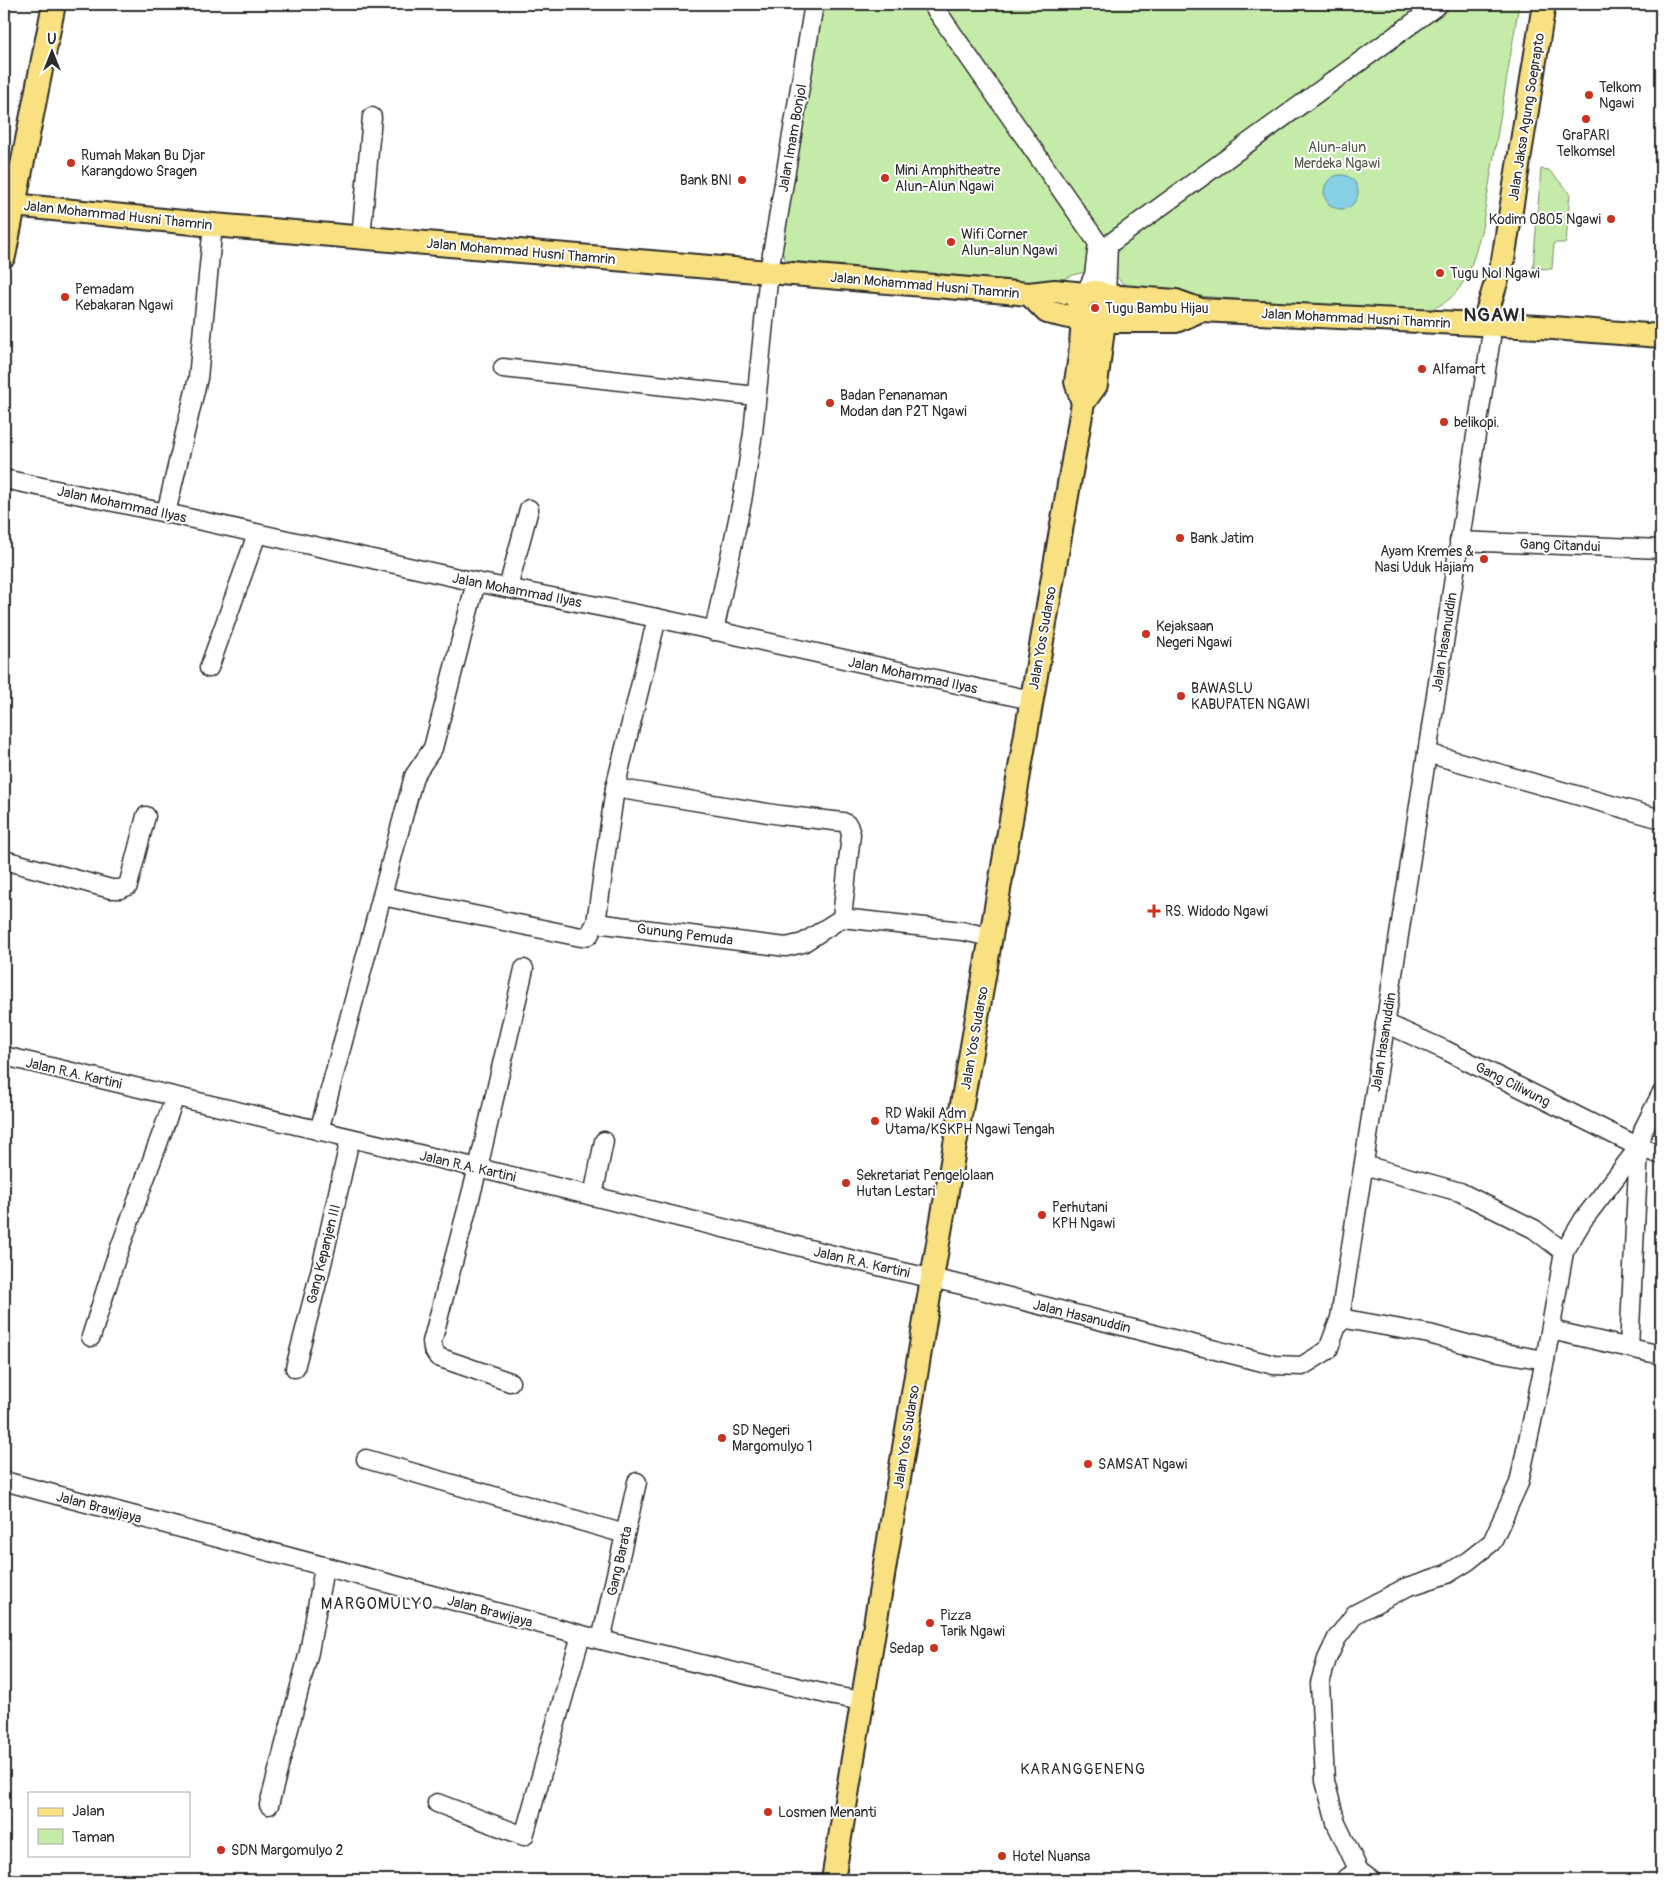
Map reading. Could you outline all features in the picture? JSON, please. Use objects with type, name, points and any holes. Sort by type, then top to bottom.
[{"type":"main road","points":[[4,256],[54,4]]},
{"type":"main road","name":"Jalan Jaksa Agung Soeprapto","points":[[1492,332],[1502,315],[1503,260],[1544,4]]},
{"type":"main road","name":"Jalan Mohammad Husni Thamrin","points":[[13,205],[361,238],[1029,294],[1056,291],[1176,300],[1201,310],[1492,332],[1539,327],[1661,336]]},
{"type":"main road","name":"Jalan Mohammad Husni Thamrin","points":[[1029,294],[1047,312],[1094,321],[1176,321],[1201,310]]},
{"type":"main road","name":"Jalan Yos Sudarso","points":[[833,1880],[932,1278],[1083,403],[1076,382],[1080,356],[1094,321],[1079,313],[1078,305],[1096,295]]},
{"type":"street","name":"Jalan Imam Bonjol","points":[[714,631],[742,501],[753,433],[769,272],[814,4]]},
{"type":"street","points":[[932,4],[1098,244],[1094,275],[1096,295]]},
{"type":"street","points":[[1096,295],[1108,245],[1439,4]]},
{"type":"street","points":[[361,238],[372,118]]},
{"type":"street","points":[[166,513],[198,378],[213,225]]},
{"type":"street","name":"Jalan Hasanuddin","points":[[932,1278],[1274,1365],[1302,1366],[1328,1350],[1340,1318],[1492,332]]},
{"type":"street","points":[[504,368],[756,396]]},
{"type":"street","name":"Jalan Mohammad Ilyas","points":[[4,479],[1031,700]]},
{"type":"street","points":[[508,588],[529,509]]},
{"type":"street","points":[[210,668],[257,534]]},
{"type":"street","name":"Gang Citandui","points":[[1460,541],[1661,549]]},
{"type":"street","points":[[319,1131],[414,776],[433,748],[476,582]]},
{"type":"street","points":[[382,896],[581,937],[589,935],[596,923],[615,788],[657,618]]},
{"type":"street","points":[[1427,753],[1661,819]]},
{"type":"street","points":[[615,788],[780,816],[843,822],[848,825],[851,834],[842,918],[962,931],[991,937]]},
{"type":"street","points":[[4,860],[120,890],[128,886],[146,816]]},
{"type":"street","name":"Gunung Pemuda","points":[[596,923],[786,947],[803,943],[842,918]]},
{"type":"street","points":[[510,1382],[438,1357],[433,1349],[432,1342],[478,1168],[524,969]]},
{"type":"street","name":"Gang Ciliwung","points":[[1385,1024],[1445,1050],[1639,1147],[1661,1155]]},
{"type":"street","name":"Jalan R.A. Kartini","points":[[4,1056],[932,1278]]},
{"type":"street","points":[[1629,1348],[1639,1147],[1644,1128],[1661,1094]]},
{"type":"street","points":[[91,1337],[114,1264],[175,1097]]},
{"type":"street","name":"Gang Kepanjen III","points":[[295,1368],[322,1264],[350,1139]]},
{"type":"street","points":[[593,1196],[604,1141]]},
{"type":"street","points":[[1358,1877],[1336,1823],[1325,1781],[1320,1683],[1327,1659],[1337,1638],[1355,1614],[1407,1587],[1447,1574],[1468,1561],[1492,1542],[1518,1484],[1551,1330],[1564,1252],[1583,1220],[1639,1147]]},
{"type":"street","points":[[1364,1165],[1460,1192],[1534,1228],[1564,1252]]},
{"type":"street","points":[[1340,1318],[1429,1334],[1493,1351],[1545,1360]]},
{"type":"street","points":[[1551,1330],[1661,1355]]},
{"type":"street","points":[[366,1459],[625,1534]]},
{"type":"street","name":"Jalan Brawijaya","points":[[4,1481],[324,1568],[581,1635],[834,1696],[863,1701]]},
{"type":"street","name":"Gang Barata","points":[[601,1640],[637,1482]]},
{"type":"street","points":[[269,1805],[309,1652],[324,1568]]},
{"type":"street","points":[[437,1803],[524,1836],[581,1635]]},
{"type":"green space","name":"Alun-alun Merdeka Ngawi","points":[[818,4],[1519,4],[1482,228],[1469,270],[1459,288],[1444,303],[1418,312],[1402,313],[1139,291],[1122,283],[1115,275],[1097,273],[1078,274],[1054,284],[806,270],[794,266],[784,257],[780,239]]},
{"type":"green space","points":[[1541,169],[1549,170],[1570,193],[1566,243],[1554,243],[1552,269],[1533,268]]},
{"type":"water","points":[[1341,175],[1353,180],[1358,192],[1353,204],[1341,209],[1329,204],[1324,192],[1329,180]]},
{"type":"place","name":"Telkom Ngawi","points":[[1589,95]]},
{"type":"place","name":"GraPARI Telkomsel","points":[[1586,119]]},
{"type":"place","name":"Rumah Makan Bu Djar Karangdowo Sragen","points":[[71,163]]},
{"type":"place","name":"Mini Amphitheatre Alun-Alun Ngawi","points":[[885,178]]},
{"type":"place","name":"Bank BNI","points":[[742,180]]},
{"type":"place","name":"Kodim 0805 Ngawi","points":[[1611,219]]},
{"type":"place","name":"Wifi Corner Alun-alun Ngawi","points":[[951,242]]},
{"type":"place","name":"Tugu Nol Ngawi","points":[[1440,273]]},
{"type":"place","name":"Pemadam Kebakaran Ngawi","points":[[65,297]]},
{"type":"place","name":"Tugu Bambu Hijau","points":[[1095,308]]},
{"type":"place","name":"Alfamart","points":[[1422,369]]},
{"type":"place","name":"Badan Penanaman Modan dan P2T Ngawi","points":[[830,403]]},
{"type":"place","name":"belikopi.","points":[[1444,422]]},
{"type":"place","name":"Bank Jatim","points":[[1180,538]]},
{"type":"place","name":"Ayam Kremes & Nasi Uduk Hajiam","points":[[1484,559]]},
{"type":"place","name":"Kejaksaan Negeri Ngawi","points":[[1146,634]]},
{"type":"place","name":"BAWASLU KABUPATEN NGAWI","points":[[1181,696]]},
{"type":"place","name":"RS. Widodo Ngawi","points":[[1154,911]]},
{"type":"place","name":"RD Wakil Adm Utama/KSKPH Ngawi Tengah","points":[[875,1121]]},
{"type":"place","name":"Sekretariat Pengelolaan Hutan Lestari","points":[[846,1183]]},
{"type":"place","name":"Perhutani KPH Ngawi","points":[[1042,1215]]},
{"type":"place","name":"SD Negeri Margomulyo 1","points":[[722,1438]]},
{"type":"place","name":"SAMSAT Ngawi","points":[[1088,1464]]},
{"type":"place","name":"Pizza Tarik Ngawi","points":[[930,1623]]},
{"type":"place","name":"Sedap","points":[[934,1648]]},
{"type":"place","name":"Losmen Menanti","points":[[768,1812]]},
{"type":"place","name":"SDN Margomulyo 2","points":[[221,1850]]},
{"type":"place","name":"Hotel Nuansa","points":[[1002,1856]]},
{"type":"district","name":"NGAWI","points":[[1495,314]]},
{"type":"district","name":"MARGOMULYO","points":[[377,1603]]},
{"type":"district","name":"KARANGGENENG","points":[[1083,1769]]}]
